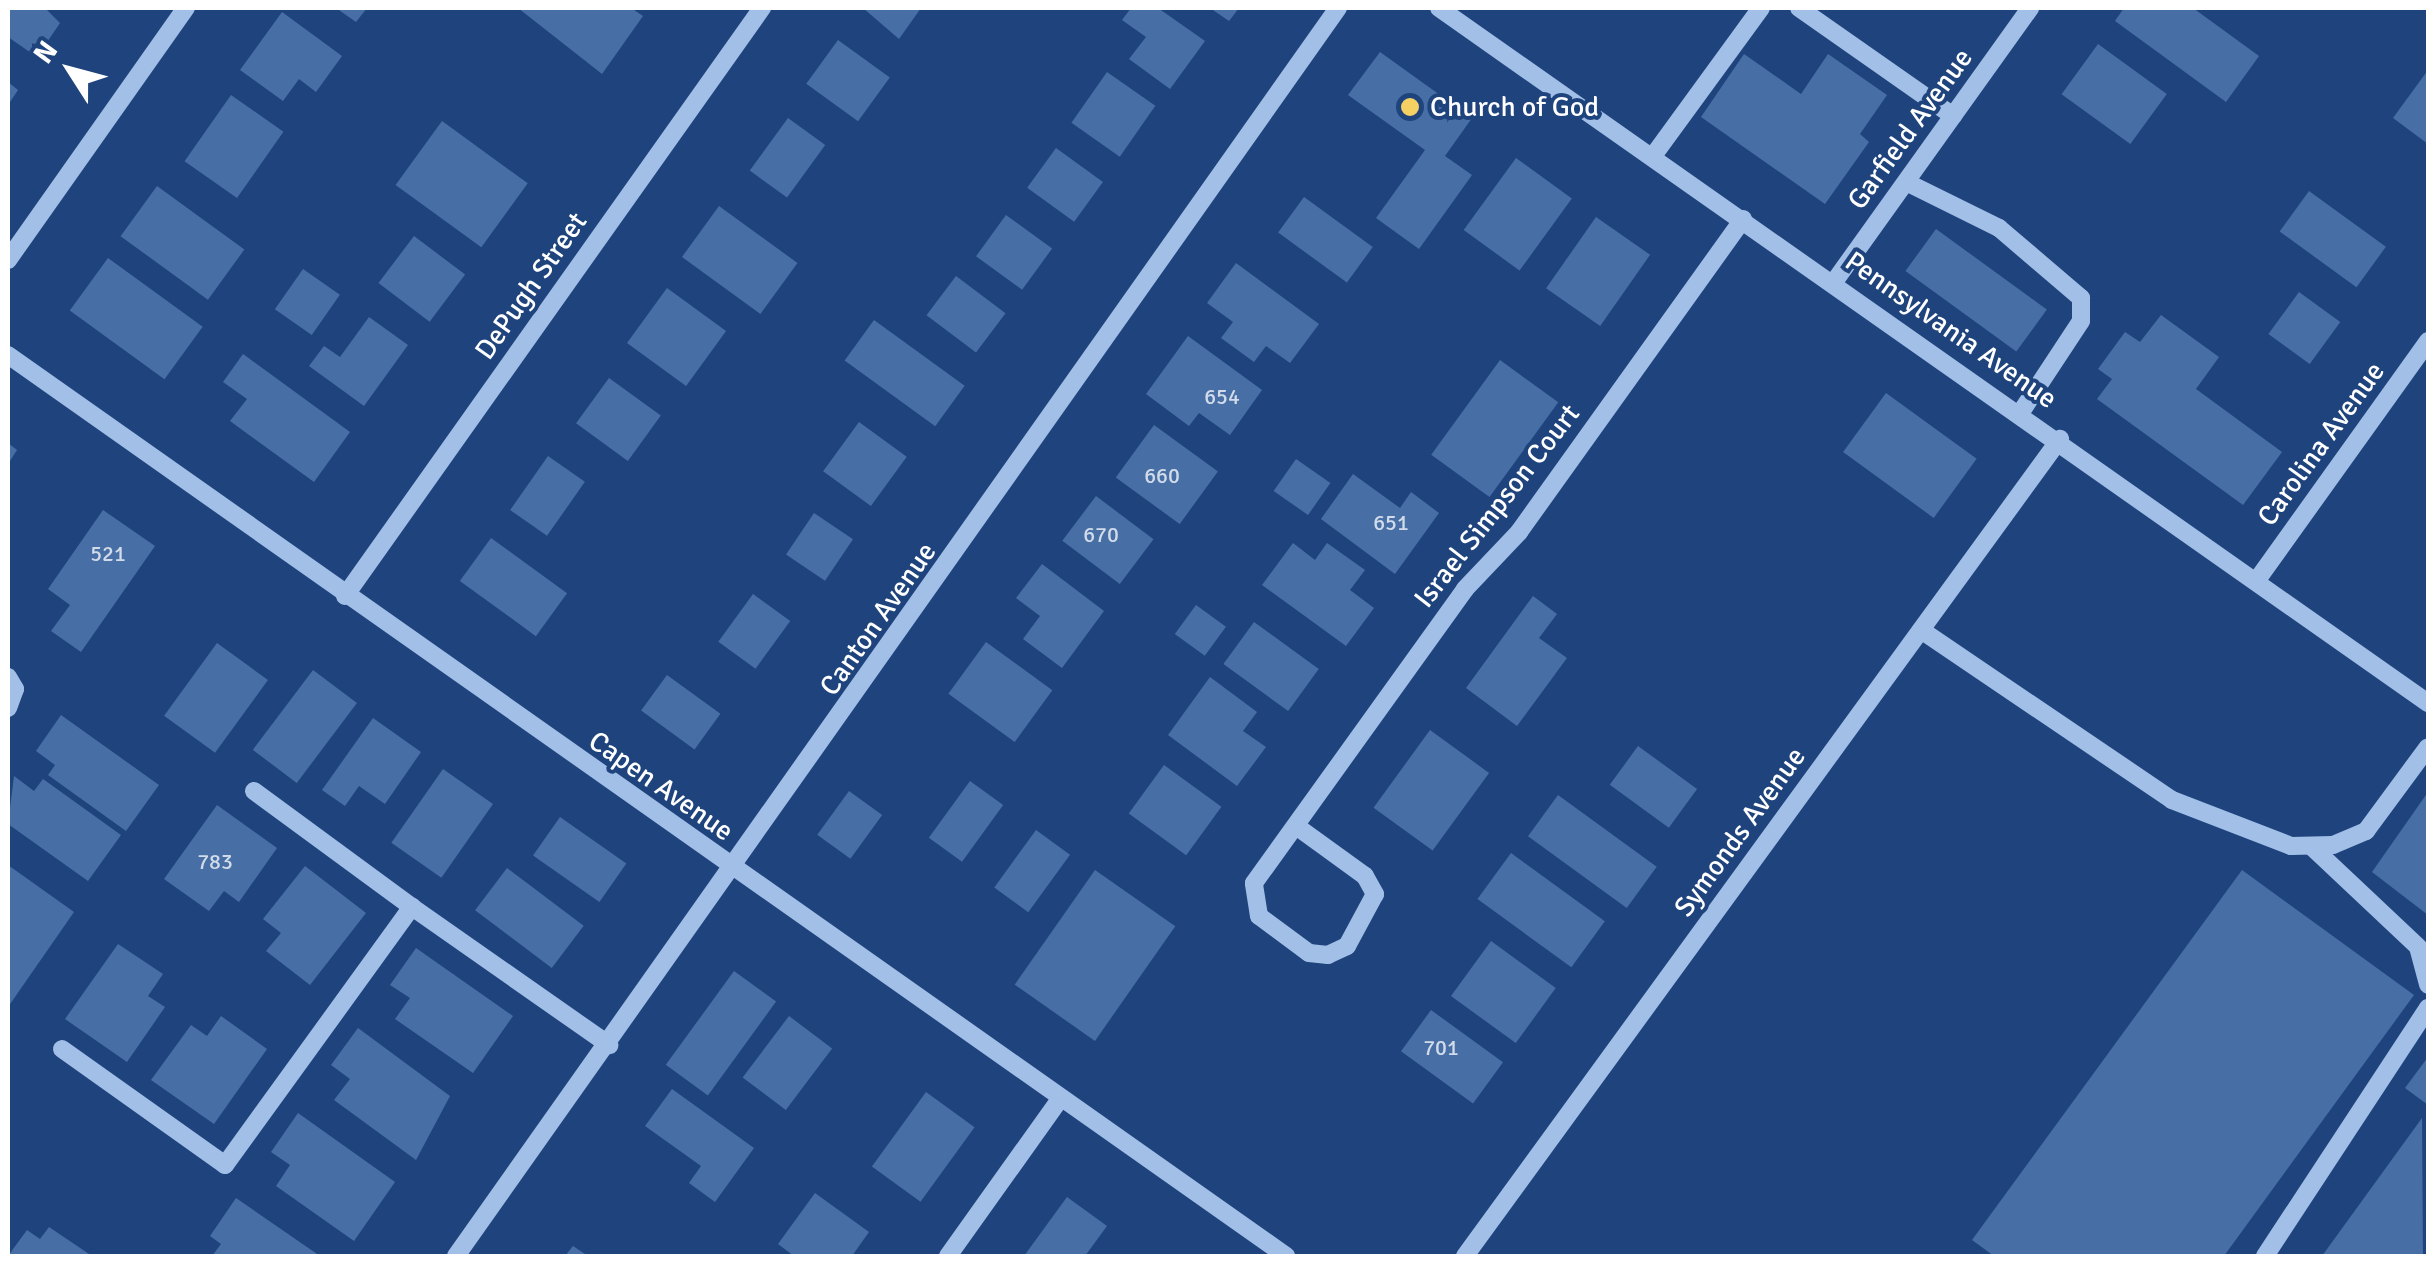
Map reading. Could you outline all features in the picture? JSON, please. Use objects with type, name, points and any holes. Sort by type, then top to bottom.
[{"type":"street","points":[[8,260],[186,8]]},
{"type":"street","name":"DePugh Street","points":[[346,596],[762,8]]},
{"type":"street","name":"Canton Avenue","points":[[456,1256],[735,872],[1338,8]]},
{"type":"street","name":"Pennsylvania Avenue","points":[[1440,8],[2060,439],[2428,703]]},
{"type":"street","points":[[1653,156],[1762,8]]},
{"type":"street","points":[[1799,8],[1953,116]]},
{"type":"street","name":"Garfield Avenue","points":[[1834,282],[2030,8]]},
{"type":"street","points":[[1906,182],[1999,228],[2081,298],[2080,321],[2021,412]]},
{"type":"street","name":"Israel Simpson Court","points":[[1296,826],[1365,876],[1374,894],[1347,946],[1328,955],[1310,953],[1250,900],[1296,826],[1744,219]]},
{"type":"street","name":"Carolina Avenue","points":[[2257,580],[2428,341]]},
{"type":"street","name":"Capen Avenue","points":[[8,355],[735,872],[1286,1256]]},
{"type":"street","name":"Symonds Avenue","points":[[1465,1256],[2060,439]]},
{"type":"street","points":[[1920,630],[2172,800],[2311,846],[2418,947],[2428,985]]},
{"type":"street","points":[[8,677],[15,689],[8,708]]},
{"type":"street","points":[[2311,846],[2366,830],[2428,747]]},
{"type":"street","points":[[254,791],[609,1046]]},
{"type":"street","points":[[62,1049],[225,1165],[412,906]]},
{"type":"street","points":[[2265,1256],[2428,1008]]},
{"type":"street","points":[[948,1256],[1060,1099]]},
{"type":"building","points":[[8,8],[45,8],[60,23],[37,57],[8,37]]},
{"type":"building","points":[[336,8],[367,8],[356,22]]},
{"type":"building","points":[[518,8],[631,8],[643,16],[602,74]]},
{"type":"building","points":[[863,8],[921,8],[899,39]]},
{"type":"building","points":[[1131,8],[1158,8],[1205,41],[1170,89],[1129,59],[1146,37],[1122,20]]},
{"type":"building","points":[[1210,8],[1239,8],[1229,21]]},
{"type":"building","points":[[2124,8],[2193,8],[2259,56],[2226,102],[2115,21]]},
{"type":"building","points":[[282,12],[342,56],[316,92],[299,79],[283,101],[240,70]]},
{"type":"building","points":[[838,40],[890,78],[858,121],[806,84]]},
{"type":"building","points":[[2098,44],[2167,94],[2130,144],[2062,94]]},
{"type":"building","points":[[1380,52],[1472,118],[1445,156],[1472,175],[1419,249],[1376,218],[1425,150],[1348,95]]},
{"type":"building","points":[[1744,54],[1801,94],[1828,54],[1887,95],[1860,134],[1869,142],[1825,204],[1701,117]]},
{"type":"building","points":[[2428,70],[2428,144],[2393,118]]},
{"type":"building","points":[[1107,72],[1155,106],[1120,157],[1071,123]]},
{"type":"building","points":[[8,82],[18,90],[8,105]]},
{"type":"building","points":[[231,95],[283,132],[237,198],[185,161]]},
{"type":"building","points":[[788,118],[825,145],[787,198],[750,171]]},
{"type":"building","points":[[442,121],[528,183],[481,247],[396,185]]},
{"type":"building","points":[[1056,148],[1103,182],[1074,222],[1027,188]]},
{"type":"building","points":[[1516,158],[1572,199],[1520,271],[1464,230]]},
{"type":"building","points":[[157,186],[244,249],[208,300],[121,236]]},
{"type":"building","points":[[2309,191],[2386,247],[2356,287],[2280,231]]},
{"type":"building","points":[[1304,197],[1373,247],[1347,283],[1278,233]]},
{"type":"building","points":[[719,206],[797,263],[760,314],[682,257]]},
{"type":"building","points":[[1006,215],[1052,249],[1022,290],[976,256]]},
{"type":"building","points":[[1596,217],[1650,255],[1600,326],[1546,288]]},
{"type":"building","points":[[1936,229],[2047,310],[2016,352],[1905,271]]},
{"type":"building","points":[[414,236],[465,275],[430,322],[378,283]]},
{"type":"building","points":[[108,258],[203,327],[164,379],[70,311]]},
{"type":"building","points":[[1236,263],[1319,324],[1290,363],[1266,346],[1254,362],[1221,338],[1233,322],[1207,303]]},
{"type":"building","points":[[303,269],[340,295],[312,335],[275,309]]},
{"type":"building","points":[[956,276],[1006,313],[976,352],[927,315]]},
{"type":"building","points":[[667,288],[726,331],[686,386],[627,343]]},
{"type":"building","points":[[2299,292],[2340,322],[2310,364],[2268,334]]},
{"type":"building","points":[[2161,315],[2219,357],[2196,389],[2282,452],[2243,505],[2097,399],[2112,379],[2098,369],[2125,332],[2140,342]]},
{"type":"building","points":[[369,317],[408,345],[364,406],[309,366],[324,346],[340,357]]},
{"type":"building","points":[[874,320],[965,386],[935,426],[845,360]]},
{"type":"building","points":[[1188,336],[1262,390],[1230,435],[1199,413],[1189,426],[1146,394]]},
{"type":"building","points":[[243,354],[350,432],[314,482],[230,421],[247,399],[223,382]]},
{"type":"building","points":[[1500,360],[1558,402],[1489,497],[1431,455]]},
{"type":"building","points":[[609,378],[661,416],[628,461],[576,423]]},
{"type":"building","points":[[1886,393],[1977,459],[1934,518],[1843,452]]},
{"type":"building","points":[[859,422],[907,457],[871,506],[823,471]]},
{"type":"building","points":[[1154,425],[1218,471],[1180,524],[1116,478]]},
{"type":"building","points":[[8,443],[17,450],[8,464]]},
{"type":"building","points":[[548,456],[585,482],[547,536],[510,510]]},
{"type":"building","points":[[1296,459],[1330,483],[1308,515],[1274,491]]},
{"type":"building","points":[[1353,474],[1400,508],[1411,492],[1439,513],[1395,574],[1321,519]]},
{"type":"building","points":[[1096,496],[1154,539],[1120,584],[1062,541]]},
{"type":"building","points":[[103,510],[155,546],[81,652],[51,631],[70,605],[48,589]]},
{"type":"building","points":[[814,513],[853,539],[825,581],[786,554]]},
{"type":"building","points":[[491,538],[567,593],[536,636],[460,581]]},
{"type":"building","points":[[1293,543],[1315,560],[1327,543],[1365,570],[1350,590],[1374,608],[1346,646],[1262,585]]},
{"type":"building","points":[[1042,564],[1104,611],[1062,668],[1023,639],[1040,616],[1016,598]]},
{"type":"building","points":[[753,594],[790,621],[756,669],[718,642]]},
{"type":"building","points":[[1533,596],[1557,614],[1539,638],[1567,658],[1517,726],[1466,688]]},
{"type":"building","points":[[1196,605],[1226,627],[1205,656],[1175,634]]},
{"type":"building","points":[[1254,622],[1319,669],[1288,711],[1223,664]]},
{"type":"building","points":[[986,642],[1052,690],[1015,742],[948,694]]},
{"type":"building","points":[[217,643],[268,680],[215,753],[164,716]]},
{"type":"building","points":[[313,670],[357,703],[297,783],[253,750]]},
{"type":"building","points":[[667,675],[720,714],[695,749],[641,711]]},
{"type":"building","points":[[1210,677],[1257,712],[1243,731],[1266,747],[1237,786],[1168,735]]},
{"type":"building","points":[[61,715],[159,785],[126,831],[48,775],[55,765],[36,751]]},
{"type":"building","points":[[373,718],[421,752],[385,804],[359,786],[345,806],[322,790]]},
{"type":"building","points":[[1430,730],[1489,773],[1433,851],[1374,808]]},
{"type":"building","points":[[1638,746],[1697,789],[1669,828],[1610,785]]},
{"type":"building","points":[[1164,765],[1221,807],[1186,855],[1129,814]]},
{"type":"building","points":[[443,769],[493,804],[441,878],[391,843]]},
{"type":"building","points":[[14,776],[34,791],[43,779],[121,835],[88,881],[8,824]]},
{"type":"building","points":[[970,781],[1003,805],[962,862],[929,838]]},
{"type":"building","points":[[849,791],[882,815],[850,859],[817,835]]},
{"type":"building","points":[[2428,792],[2428,915],[2372,872]]},
{"type":"building","points":[[1558,795],[1657,867],[1627,908],[1528,836]]},
{"type":"building","points":[[217,805],[277,848],[239,902],[224,891],[209,911],[164,879]]},
{"type":"building","points":[[560,817],[626,863],[599,902],[533,856]]},
{"type":"building","points":[[1036,830],[1070,855],[1028,912],[994,887]]},
{"type":"building","points":[[1511,853],[1605,921],[1571,967],[1477,899]]},
{"type":"building","points":[[8,865],[74,912],[8,1007]]},
{"type":"building","points":[[305,866],[366,913],[310,985],[266,951],[281,933],[263,919]]},
{"type":"building","points":[[507,868],[584,926],[552,968],[475,910]]},
{"type":"building","points":[[1095,870],[1175,926],[1095,1041],[1015,985]]},
{"type":"building","points":[[2242,870],[2414,995],[2224,1256],[1994,1256],[1972,1240]]},
{"type":"building","points":[[1491,941],[1556,988],[1516,1043],[1451,996]]},
{"type":"building","points":[[118,944],[163,974],[148,996],[165,1007],[127,1062],[65,1019]]},
{"type":"building","points":[[416,948],[513,1016],[473,1073],[395,1019],[410,998],[390,985]]},
{"type":"building","points":[[734,971],[776,1002],[708,1095],[666,1065]]},
{"type":"building","points":[[1431,1010],[1503,1062],[1473,1104],[1401,1051]]},
{"type":"building","points":[[221,1016],[267,1049],[214,1124],[151,1080],[191,1025],[207,1036]]},
{"type":"building","points":[[789,1016],[832,1048],[786,1110],[743,1077]]},
{"type":"building","points":[[358,1028],[450,1096],[416,1160],[334,1100],[350,1079],[331,1065]]},
{"type":"building","points":[[2428,1057],[2428,1105],[2405,1088]]},
{"type":"building","points":[[672,1089],[754,1148],[715,1202],[689,1183],[701,1166],[645,1126]]},
{"type":"building","points":[[926,1092],[975,1127],[920,1202],[872,1166]]},
{"type":"building","points":[[298,1113],[395,1182],[354,1241],[276,1186],[290,1165],[271,1152]]},
{"type":"building","points":[[2422,1118],[2423,1256],[2322,1256]]},
{"type":"building","points":[[815,1193],[869,1232],[852,1256],[794,1256],[778,1244]]},
{"type":"building","points":[[1067,1197],[1107,1226],[1085,1256],[1024,1256]]},
{"type":"building","points":[[236,1198],[320,1256],[212,1256],[221,1244],[210,1236]]},
{"type":"building","points":[[49,1227],[92,1256],[8,1256],[27,1230],[40,1239]]},
{"type":"building","points":[[573,1246],[588,1256],[565,1256]]},
{"type":"place","name":"Church of God","points":[[1410,107]]}]
